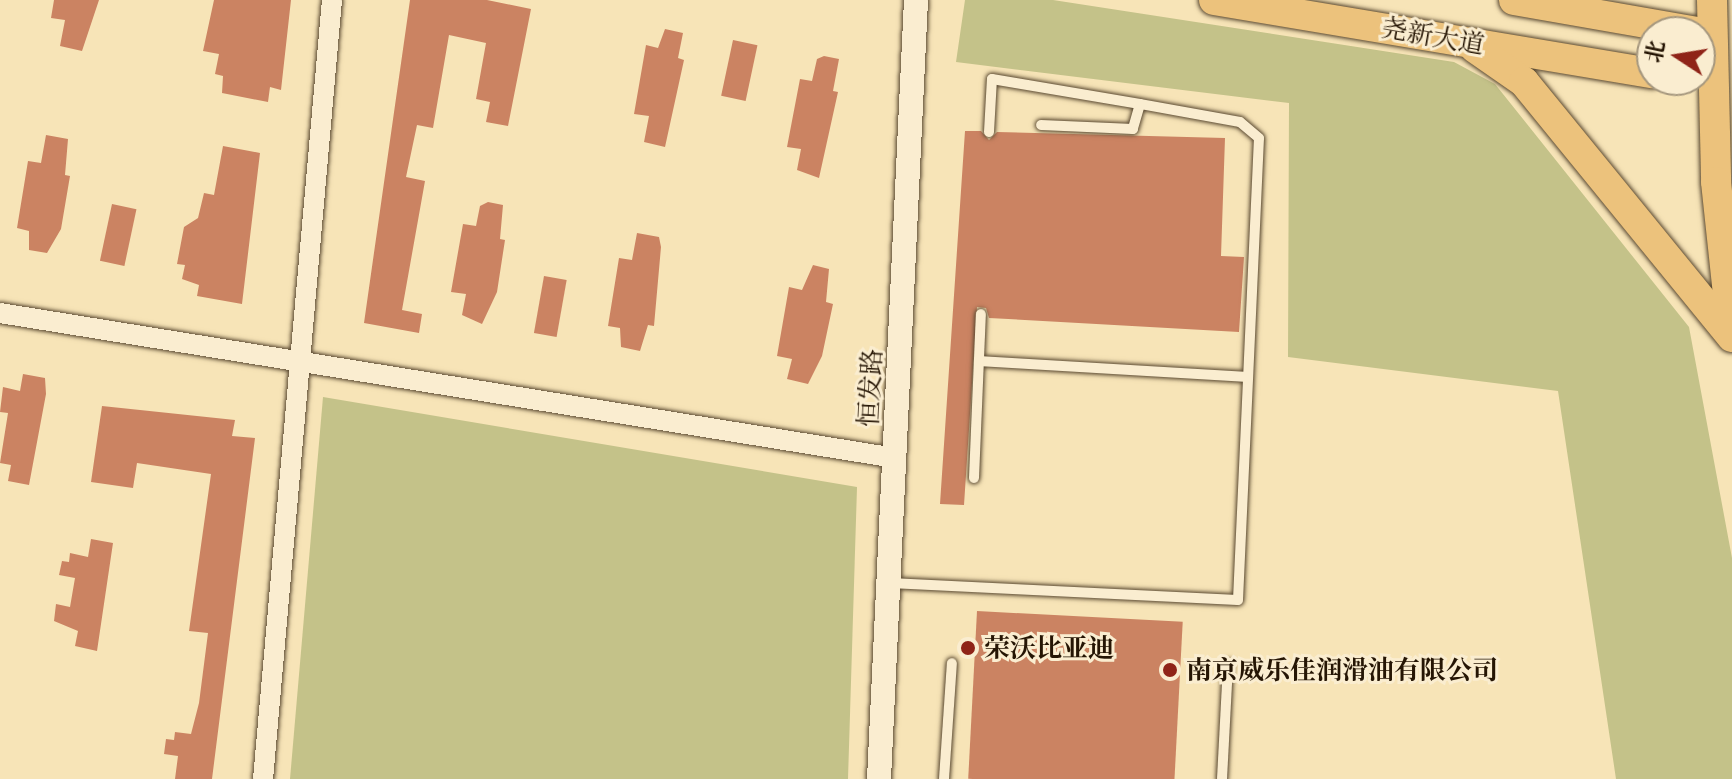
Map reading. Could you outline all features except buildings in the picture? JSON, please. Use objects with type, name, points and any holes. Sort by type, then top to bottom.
[{"type":"main road","name":"尧新大道","points":[[1214,0],[1636,70]]},
{"type":"main road","points":[[1514,0],[1636,22]]},
{"type":"main road","points":[[1467,42],[1524,82],[1732,337]]},
{"type":"main road","points":[[1713,96],[1732,331]]},
{"type":"street","points":[[263,779],[296,361],[332,0]]},
{"type":"street","name":"恒发路","points":[[879,779],[916,0]]},
{"type":"street","points":[[0,313],[895,458]]},
{"type":"lane","points":[[890,583],[1238,600],[1259,138],[1240,122],[992,79],[989,132]]},
{"type":"lane","points":[[1041,125],[1133,129],[1140,104]]},
{"type":"lane","points":[[974,478],[981,314]]},
{"type":"lane","points":[[979,361],[1248,377]]},
{"type":"lane","points":[[944,779],[952,663]]},
{"type":"lane","points":[[1222,779],[1228,664]]},
{"type":"shaded area","points":[[965,0],[1053,0],[1454,62],[1495,84],[1689,327],[1732,558],[1732,779],[1616,779],[1558,391],[1288,357],[1289,103],[956,62]]},
{"type":"shaded area","points":[[323,397],[857,487],[848,779],[290,779]]},
{"type":"place","name":"荣沃比亚迪","points":[[968,648]]},
{"type":"place","name":"南京威乐佳润滑油有限公司","points":[[1170,670]]}]
